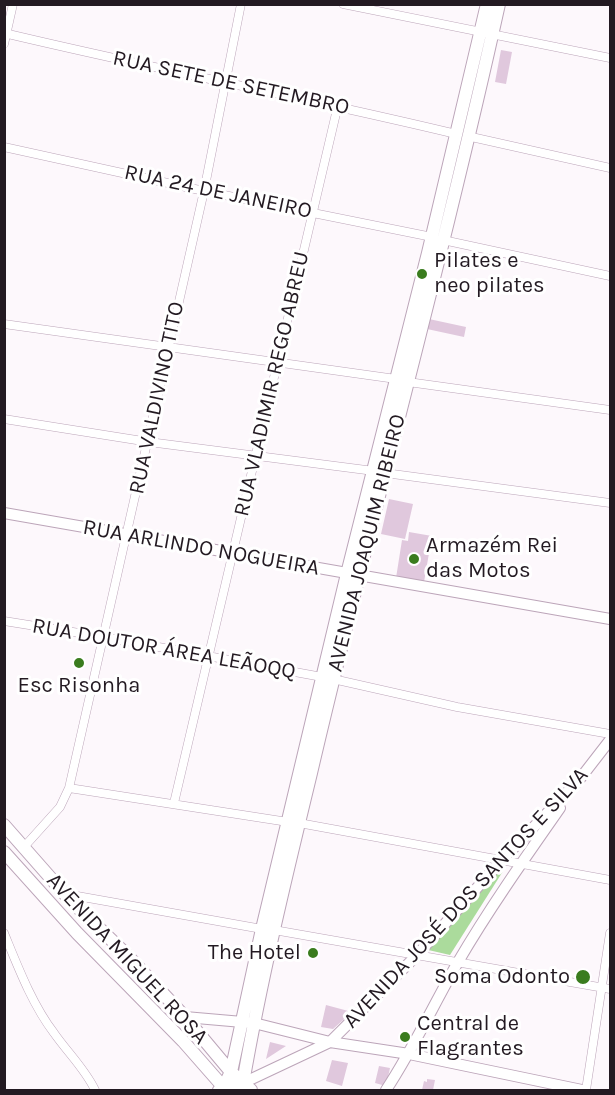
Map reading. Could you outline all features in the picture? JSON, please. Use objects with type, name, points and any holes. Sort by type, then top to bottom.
[{"type":"main road","name":"AVENIDA JOAQUIM RIBEIRO","points":[[487,4],[487,34]]},
{"type":"main road","name":"AVENIDA JOAQUIM RIBEIRO","points":[[222,1090],[231,1072],[247,1022],[353,574],[487,34],[499,4]]},
{"type":"main road","name":"RUA ARLINDO NOGUEIRA","points":[[4,513],[610,620]]},
{"type":"main road","name":"AVENIDA JOSÉ DOS SANTOS E SILVA","points":[[222,1090],[244,1088],[330,1042],[417,955],[501,861],[579,780],[610,740]]},
{"type":"main road","points":[[386,1090],[410,1054],[458,962],[520,864],[579,780]]},
{"type":"main road","name":"AVENIDA MIGUEL ROSA","points":[[4,825],[65,894],[185,1017],[244,1088]]},
{"type":"main road","name":"AVENIDA MIGUEL ROSA","points":[[4,852],[77,933],[183,1041],[222,1090]]},
{"type":"main road","points":[[185,1017],[247,1022],[330,1042],[410,1054],[584,1090]]},
{"type":"main road","name":"AVENIDA JOAQUIM RIBEIRO","points":[[244,1088],[247,1022]]},
{"type":"street","points":[[4,44],[13,4]]},
{"type":"street","name":"RUA VALDIVINO TITO","points":[[24,847],[60,807],[69,788],[149,442],[204,191],[241,4]]},
{"type":"street","points":[[343,4],[610,58]]},
{"type":"street","name":"RUA SETE DE SETEMBRO","points":[[6,33],[226,83],[338,105],[610,168]]},
{"type":"street","name":"RUA VLADIMIR REGO ABREU","points":[[174,803],[338,105]]},
{"type":"street","name":"RUA 24 DE JANEIRO","points":[[4,147],[610,276]]},
{"type":"street","points":[[4,324],[168,348],[278,361],[610,410]]},
{"type":"street","points":[[4,419],[149,442],[610,502]]},
{"type":"street","name":"RUA DOUTOR ÁREA LEÃOQQ","points":[[4,621],[104,637],[328,679],[457,707],[610,734]]},
{"type":"street","points":[[69,788],[294,823],[610,880]]},
{"type":"street","points":[[65,894],[610,989]]},
{"type":"street","points":[[4,933],[32,995],[53,1032],[95,1090]]},
{"type":"street","points":[[584,1090],[610,933]]},
{"type":"green space","points":[[500,867],[505,868],[450,955],[424,949]]},
{"type":"building","points":[[501,50],[512,52],[506,84],[495,82]]},
{"type":"building","points":[[429,319],[466,327],[464,337],[427,329]]},
{"type":"building","points":[[389,499],[413,504],[405,539],[381,534]]},
{"type":"building","name":"Armazém Rei das Motos","points":[[409,532],[432,536],[424,582],[396,578],[402,540],[408,541]]},
{"type":"building","points":[[326,1005],[352,1012],[333,1029],[321,1027]]},
{"type":"building","points":[[270,1042],[286,1046],[266,1059]]},
{"type":"building","points":[[332,1060],[348,1063],[342,1086],[326,1081]]},
{"type":"building","points":[[379,1066],[390,1068],[386,1086],[375,1083]]},
{"type":"building","points":[[427,1079],[435,1080],[433,1090],[422,1090],[424,1081],[427,1082]]},
{"type":"place","name":"Pilates e neo pilates","points":[[422,274]]},
{"type":"place","name":"Armazém Rei das Motos","points":[[414,559]]},
{"type":"place","name":"Esc Risonha","points":[[79,663]]},
{"type":"place","name":"The Hotel","points":[[313,953]]},
{"type":"place","name":"Soma Odonto","points":[[583,977]]},
{"type":"place","name":"Central de Flagrantes","points":[[405,1037]]}]
